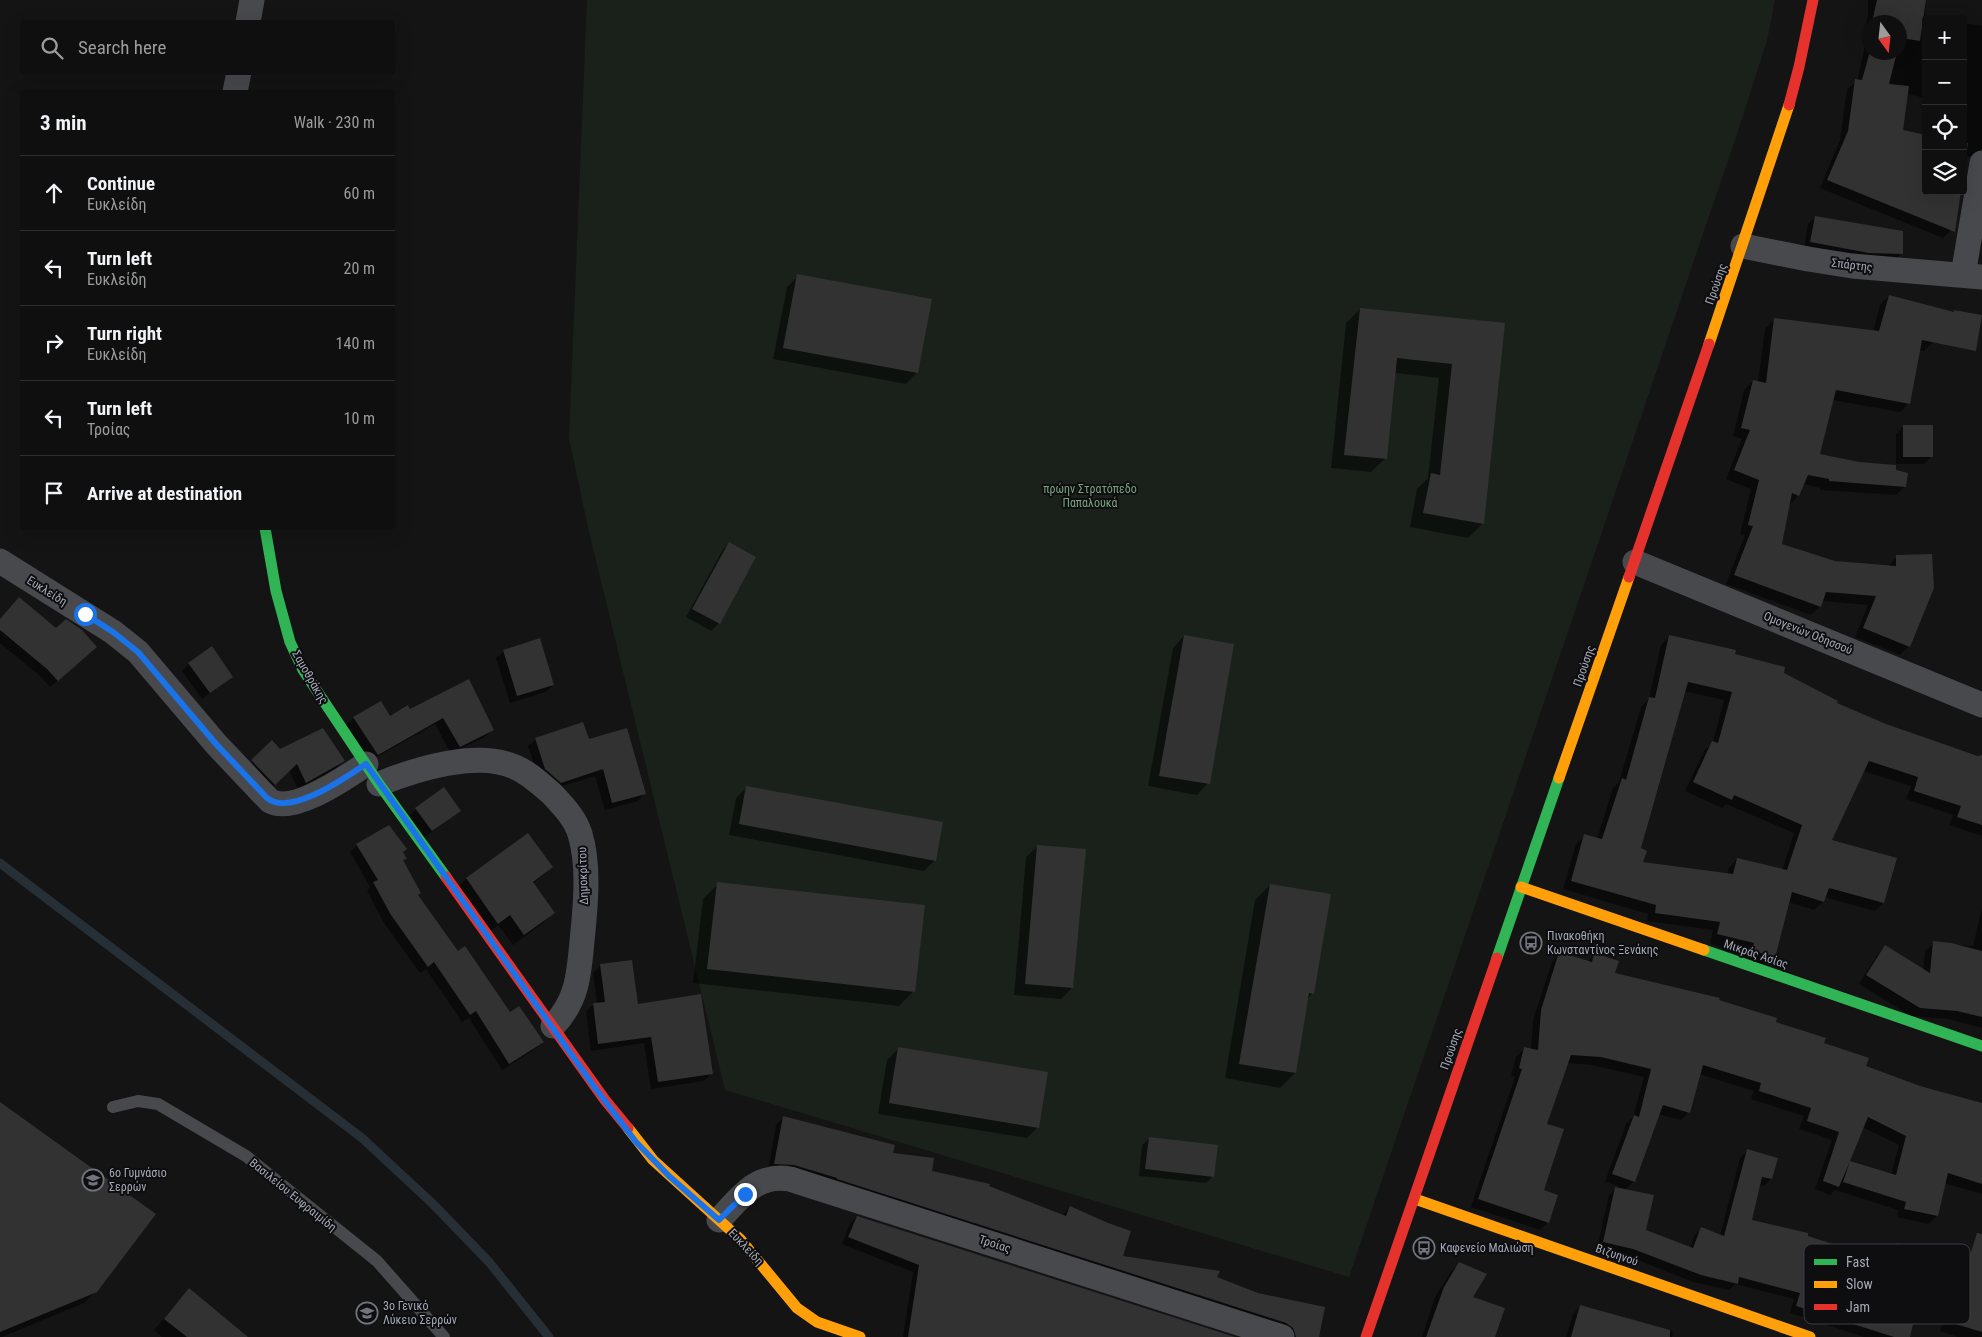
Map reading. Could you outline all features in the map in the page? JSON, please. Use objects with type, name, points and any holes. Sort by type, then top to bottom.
[{"type":"street","points":[[248,20],[252,0]]},
{"type":"street","name":"Προύσης","points":[[1366,1337],[1743,246],[1790,99],[1807,32],[1812,0]]},
{"type":"street","points":[[235,90],[238,75]]},
{"type":"street","name":"Σπάρτης","points":[[1743,246],[1852,266],[1972,276],[1982,163]]},
{"type":"street","name":"Σαμοθράκης","points":[[265,530],[276,591],[290,642],[312,684],[380,784]]},
{"type":"street","name":"Ευκλείδη","points":[[0,561],[113,632],[138,652],[216,744],[270,801],[282,804],[307,798],[366,764]]},
{"type":"street","name":"Ομογενών Οδησσού","points":[[1635,562],[1982,705]]},
{"type":"street","name":"Δημοκρίτου","points":[[380,784],[412,772],[446,764],[471,761],[505,763],[516,767],[532,777],[559,801],[572,818],[579,832],[584,852],[584,922],[573,998],[553,1026]]},
{"type":"street","name":"Ευκλείδη","points":[[380,784],[593,1085],[636,1142],[669,1176],[719,1220],[755,1256],[797,1308],[817,1322],[856,1336]]},
{"type":"street","name":"Μικράς Ασίας","points":[[1521,887],[1982,1046]]},
{"type":"street","name":"Τροίας","points":[[719,1220],[756,1184],[771,1178],[790,1180],[1282,1337]]},
{"type":"street","name":"Βιζυηνού","points":[[1414,1199],[1810,1337]]},
{"type":"lane","name":"Βασιλείου Ευφραιμίδη","points":[[113,1107],[138,1101],[158,1104],[246,1156],[377,1261],[444,1337]]},
{"type":"green space","name":"πρώην Στρατόπεδο Παπαλουκά","points":[[587,0],[1775,0],[1767,41],[1737,134],[1349,1277],[725,1090],[589,532],[569,438]]},
{"type":"building","points":[[1877,0],[1926,0],[1924,15],[1922,15],[1920,41],[1907,39],[1907,15],[1874,15]]},
{"type":"building","points":[[1868,60],[1895,60],[1889,84],[1909,86],[1903,130],[1922,134],[1922,195],[1960,195],[1955,232],[1827,180],[1848,131],[1855,79],[1862,80]]},
{"type":"building","points":[[1815,216],[1903,231],[1903,254],[1869,253],[1810,242]]},
{"type":"building","points":[[797,274],[932,299],[918,373],[783,348]]},
{"type":"building","points":[[1889,295],[1954,312],[1954,310],[1982,315],[1976,351],[1922,340],[1910,404],[1836,390],[1820,454],[1859,462],[1896,465],[1896,470],[1908,473],[1906,487],[1829,481],[1829,479],[1808,475],[1799,496],[1792,493],[1782,544],[1835,561],[1896,566],[1896,555],[1932,554],[1934,588],[1910,647],[1863,628],[1876,596],[1826,592],[1821,607],[1734,575],[1753,526],[1748,525],[1759,480],[1734,470],[1750,430],[1741,428],[1753,380],[1766,383],[1774,318],[1879,331]]},
{"type":"building","points":[[1360,308],[1505,323],[1484,524],[1423,513],[1431,473],[1440,475],[1452,364],[1397,358],[1387,459],[1344,455]]},
{"type":"building","points":[[1903,425],[1933,425],[1933,457],[1903,457]]},
{"type":"building","points":[[729,542],[756,557],[720,624],[692,609]]},
{"type":"building","points":[[19,597],[56,628],[66,619],[82,630],[97,647],[58,681],[47,669],[0,630],[0,619]]},
{"type":"building","points":[[1184,635],[1234,644],[1210,784],[1159,776]]},
{"type":"building","points":[[1669,635],[1736,650],[1735,654],[1785,667],[1784,673],[1838,701],[1837,703],[1886,724],[1978,756],[1982,755],[1982,825],[1957,817],[1961,806],[1914,791],[1918,777],[1869,761],[1832,840],[1897,858],[1884,903],[1829,888],[1824,902],[1792,892],[1775,958],[1752,950],[1754,943],[1717,934],[1720,922],[1655,913],[1656,905],[1571,881],[1584,834],[1602,839],[1622,778],[1626,780],[1649,697],[1655,698]],"holes":[[[1688,682],[1732,692],[1718,743],[1712,741],[1693,782],[1732,800],[1734,795],[1802,825],[1787,870],[1737,858],[1733,874],[1643,862],[1647,851],[1641,848]]]},
{"type":"building","points":[[540,638],[554,685],[517,696],[503,650]]},
{"type":"building","points":[[212,646],[233,677],[210,693],[188,663]]},
{"type":"building","points":[[469,679],[494,730],[460,747],[443,718],[378,755],[353,717],[381,701],[390,716],[408,705],[410,709]]},
{"type":"building","points":[[583,722],[589,739],[627,728],[646,794],[612,803],[603,769],[561,783],[545,769],[535,738]]},
{"type":"building","points":[[323,728],[345,761],[306,783],[297,764],[275,785],[251,760],[272,740],[280,749]]},
{"type":"building","points":[[746,786],[943,822],[936,861],[739,824]]},
{"type":"building","points":[[444,787],[461,811],[432,831],[415,808]]},
{"type":"building","points":[[389,825],[407,849],[403,852],[407,859],[403,860],[421,893],[418,895],[458,951],[465,946],[510,1012],[519,1006],[544,1042],[509,1064],[476,1011],[470,1015],[434,962],[428,967],[391,915],[373,882],[378,880],[356,844]]},
{"type":"building","points":[[528,833],[553,867],[533,882],[555,913],[524,935],[510,915],[498,924],[466,878]]},
{"type":"building","points":[[1037,845],[1086,849],[1073,988],[1025,984]]},
{"type":"building","points":[[717,882],[925,905],[915,992],[707,969]]},
{"type":"building","points":[[1270,884],[1331,894],[1314,994],[1309,993],[1296,1073],[1239,1064]]},
{"type":"building","points":[[1933,941],[1951,943],[1982,951],[1982,1017],[1957,1011],[1920,1008],[1866,975],[1885,945],[1930,973]]},
{"type":"building","points":[[1559,952],[1592,962],[1594,953],[1619,961],[1615,973],[1720,998],[1719,1000],[1777,1018],[1776,1022],[1826,1038],[1824,1043],[1869,1058],[1866,1066],[1920,1086],[1982,1103],[1982,1184],[1948,1173],[1938,1216],[1904,1209],[1906,1202],[1843,1182],[1850,1161],[1839,1187],[1823,1181],[1839,1132],[1807,1121],[1811,1108],[1759,1091],[1761,1083],[1703,1065],[1690,1113],[1663,1105],[1635,1182],[1612,1174],[1634,1115],[1639,1117],[1651,1069],[1601,1057],[1571,1055],[1547,1124],[1564,1129],[1544,1190],[1558,1195],[1549,1223],[1478,1199],[1522,1069],[1519,1068],[1524,1047],[1538,1050],[1541,1010]],"holes":[[[1868,1117],[1906,1136],[1896,1175],[1850,1161]]]},
{"type":"building","points":[[632,960],[638,1004],[701,994],[713,1074],[658,1082],[651,1037],[598,1044],[593,1003],[605,1002],[600,964]]},
{"type":"building","points":[[898,1047],[1048,1072],[1039,1128],[889,1103]]},
{"type":"building","points":[[0,1102],[156,1214],[97,1292],[0,1332]]},
{"type":"building","points":[[783,1116],[895,1145],[893,1153],[934,1158],[932,1171],[990,1184],[989,1186],[1066,1216],[1070,1206],[1131,1231],[1123,1256],[1220,1271],[1217,1277],[1258,1293],[1325,1307],[1319,1337],[1296,1337],[1293,1328],[1286,1323],[837,1178],[794,1165],[774,1164]]},
{"type":"building","points":[[1149,1137],[1218,1145],[1214,1177],[1145,1169]]},
{"type":"building","points":[[1747,1149],[1778,1158],[1772,1179],[1762,1177],[1752,1220],[1808,1233],[1808,1236],[1832,1244],[1804,1244],[1804,1309],[1796,1306],[1800,1293],[1739,1277],[1738,1284],[1701,1275],[1633,1249],[1603,1242],[1615,1187],[1654,1195],[1646,1230],[1693,1248],[1701,1227],[1724,1236]]},
{"type":"building","points":[[857,1216],[1235,1337],[908,1337],[919,1265],[848,1237]]},
{"type":"building","points":[[1977,1233],[1982,1234],[1982,1332],[1956,1324],[1970,1324],[1970,1255]]},
{"type":"building","points":[[1459,1262],[1487,1274],[1473,1297],[1505,1308],[1495,1337],[1426,1337],[1444,1287]]},
{"type":"building","points":[[189,1288],[248,1337],[187,1337],[164,1319]]},
{"type":"building","points":[[1580,1305],[1670,1330],[1670,1337],[1571,1337]]},
{"type":"building","points":[[1853,1324],[1913,1324],[1910,1337],[1894,1337]]},
{"type":"waterway","points":[[0,863],[362,1138],[433,1204],[489,1262],[549,1337]]},
{"type":"traffic: fast","points":[[265,530],[276,591],[290,642],[303,670],[379,784],[446,877]]},
{"type":"traffic: fast","points":[[1497,958],[1559,778]]},
{"type":"traffic: fast","points":[[1704,950],[1982,1046]]},
{"type":"traffic: slow","points":[[1709,344],[1789,105]]},
{"type":"traffic: slow","points":[[1559,778],[1629,577]]},
{"type":"traffic: slow","points":[[1521,887],[1704,950]]},
{"type":"traffic: slow","points":[[628,1128],[653,1160],[740,1239],[797,1308],[817,1322],[860,1337]]},
{"type":"traffic: slow","points":[[1415,1199],[1810,1337]]},
{"type":"traffic: jam","points":[[1789,105],[1813,0]]},
{"type":"traffic: jam","points":[[1629,577],[1709,344]]},
{"type":"traffic: jam","points":[[446,877],[605,1100],[628,1128]]},
{"type":"traffic: jam","points":[[1366,1337],[1497,958]]},
{"type":"place","name":"Πινακοθήκη Κωνσταντίνος Ξενάκης","points":[[1531,943]]},
{"type":"place","name":"6ο Γυμνάσιο Σερρών","points":[[93,1180]]},
{"type":"place","name":"Καφενείο Μαλιώση","points":[[1424,1248]]},
{"type":"place","name":"3ο Γενικό Λύκειο Σερρών","points":[[367,1313]]},
{"type":"route","points":[[85,614],[127,642],[138,652],[216,744],[270,801],[282,804],[307,798],[366,764],[593,1085],[636,1142],[669,1176],[719,1220],[745,1194]]}]
